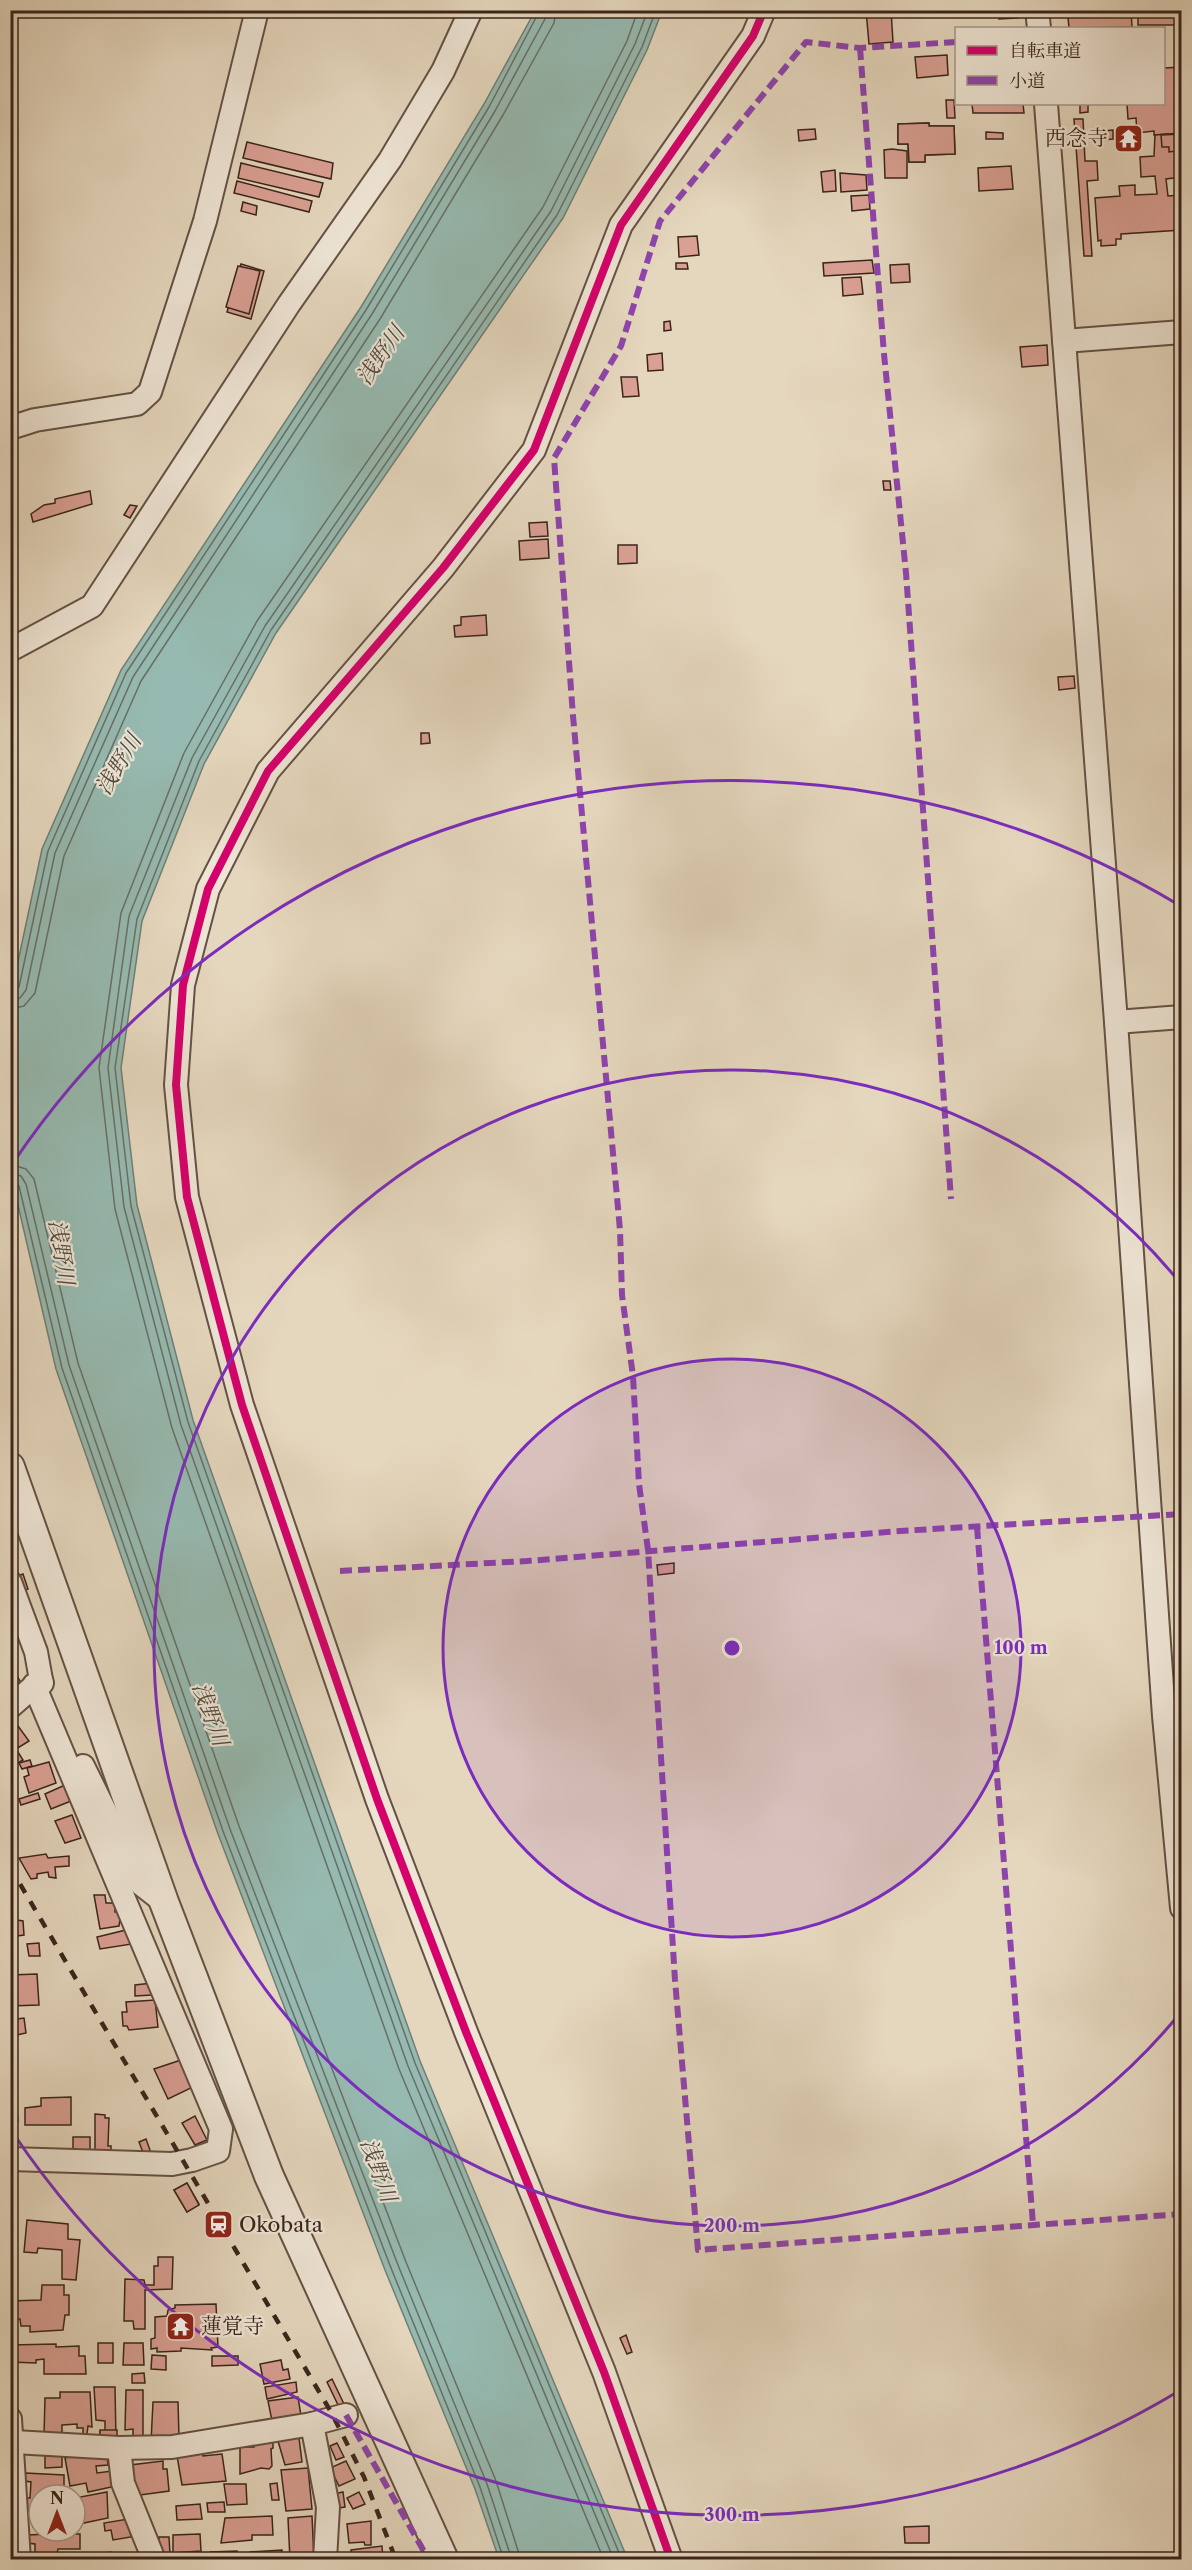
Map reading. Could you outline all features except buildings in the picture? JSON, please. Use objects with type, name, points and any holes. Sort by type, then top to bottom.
[{"type":"street","points":[[10,428],[36,420],[137,404],[150,392],[205,221],[257,10]]},
{"type":"street","points":[[10,650],[92,606],[290,304],[390,160],[443,71],[471,10]]},
{"type":"street","points":[[671,2559],[604,2372],[466,2032],[377,1799],[245,1416],[187,1197],[176,1085],[183,985],[208,888],[268,771],[443,568],[534,450],[621,225],[753,36],[764,10]]},
{"type":"street","points":[[1037,10],[1040,27]]},
{"type":"street","points":[[1046,105],[1116,1022],[1164,1716],[1182,1908]]},
{"type":"street","points":[[1064,341],[1182,332]]},
{"type":"street","points":[[1116,1022],[1182,1017]]},
{"type":"street","points":[[10,1467],[164,1902],[269,2176],[444,2559]]},
{"type":"street","points":[[10,1582],[36,1652],[37,1682],[221,2129],[218,2151],[184,2162],[10,2159]]},
{"type":"street","points":[[37,1682],[141,1884],[164,1902]]},
{"type":"street","points":[[10,1707],[37,1682]]},
{"type":"street","points":[[13,2455],[172,2447],[312,2424],[346,2415]]},
{"type":"street","points":[[10,2419],[19,2559]]},
{"type":"street","points":[[312,2424],[328,2507],[325,2559]]},
{"type":"street","points":[[119,2448],[123,2483],[154,2559]]},
{"type":"water","name":"浅野川","points":[[535,11],[662,11],[647,50],[563,218],[276,633],[204,764],[142,921],[121,1068],[137,1205],[193,1420],[420,2061],[628,2560],[499,2559],[475,2489],[385,2270],[218,1834],[56,1369],[11,1175],[10,999],[42,849],[121,670],[361,307],[484,104]]},
{"type":"railway","points":[[10,1867],[331,2412],[364,2477],[396,2560]]},
{"type":"marked path","points":[[955,42],[860,48],[806,42],[660,221],[621,346],[554,458],[573,716],[620,1230],[622,1295],[633,1376],[639,1484],[648,1550],[675,1980],[698,2250],[1182,2214]]},
{"type":"marked path","points":[[860,48],[884,354],[906,573],[951,1199]]},
{"type":"marked path","points":[[340,1571],[527,1561],[900,1531],[1182,1514]]},
{"type":"marked path","points":[[977,1527],[1033,2224]]},
{"type":"marked path","points":[[346,2415],[429,2560]]},
{"type":"cycle path","points":[[671,2560],[604,2372],[466,2032],[377,1799],[242,1405],[187,1197],[176,1085],[183,985],[208,889],[268,771],[443,568],[534,450],[621,225],[753,36],[764,10]]},
{"type":"place","name":"西念寺","points":[[1129,138]]},
{"type":"place","name":"Okobata","points":[[218,2225]]},
{"type":"place","name":"蓮覚寺","points":[[180,2326]]}]
